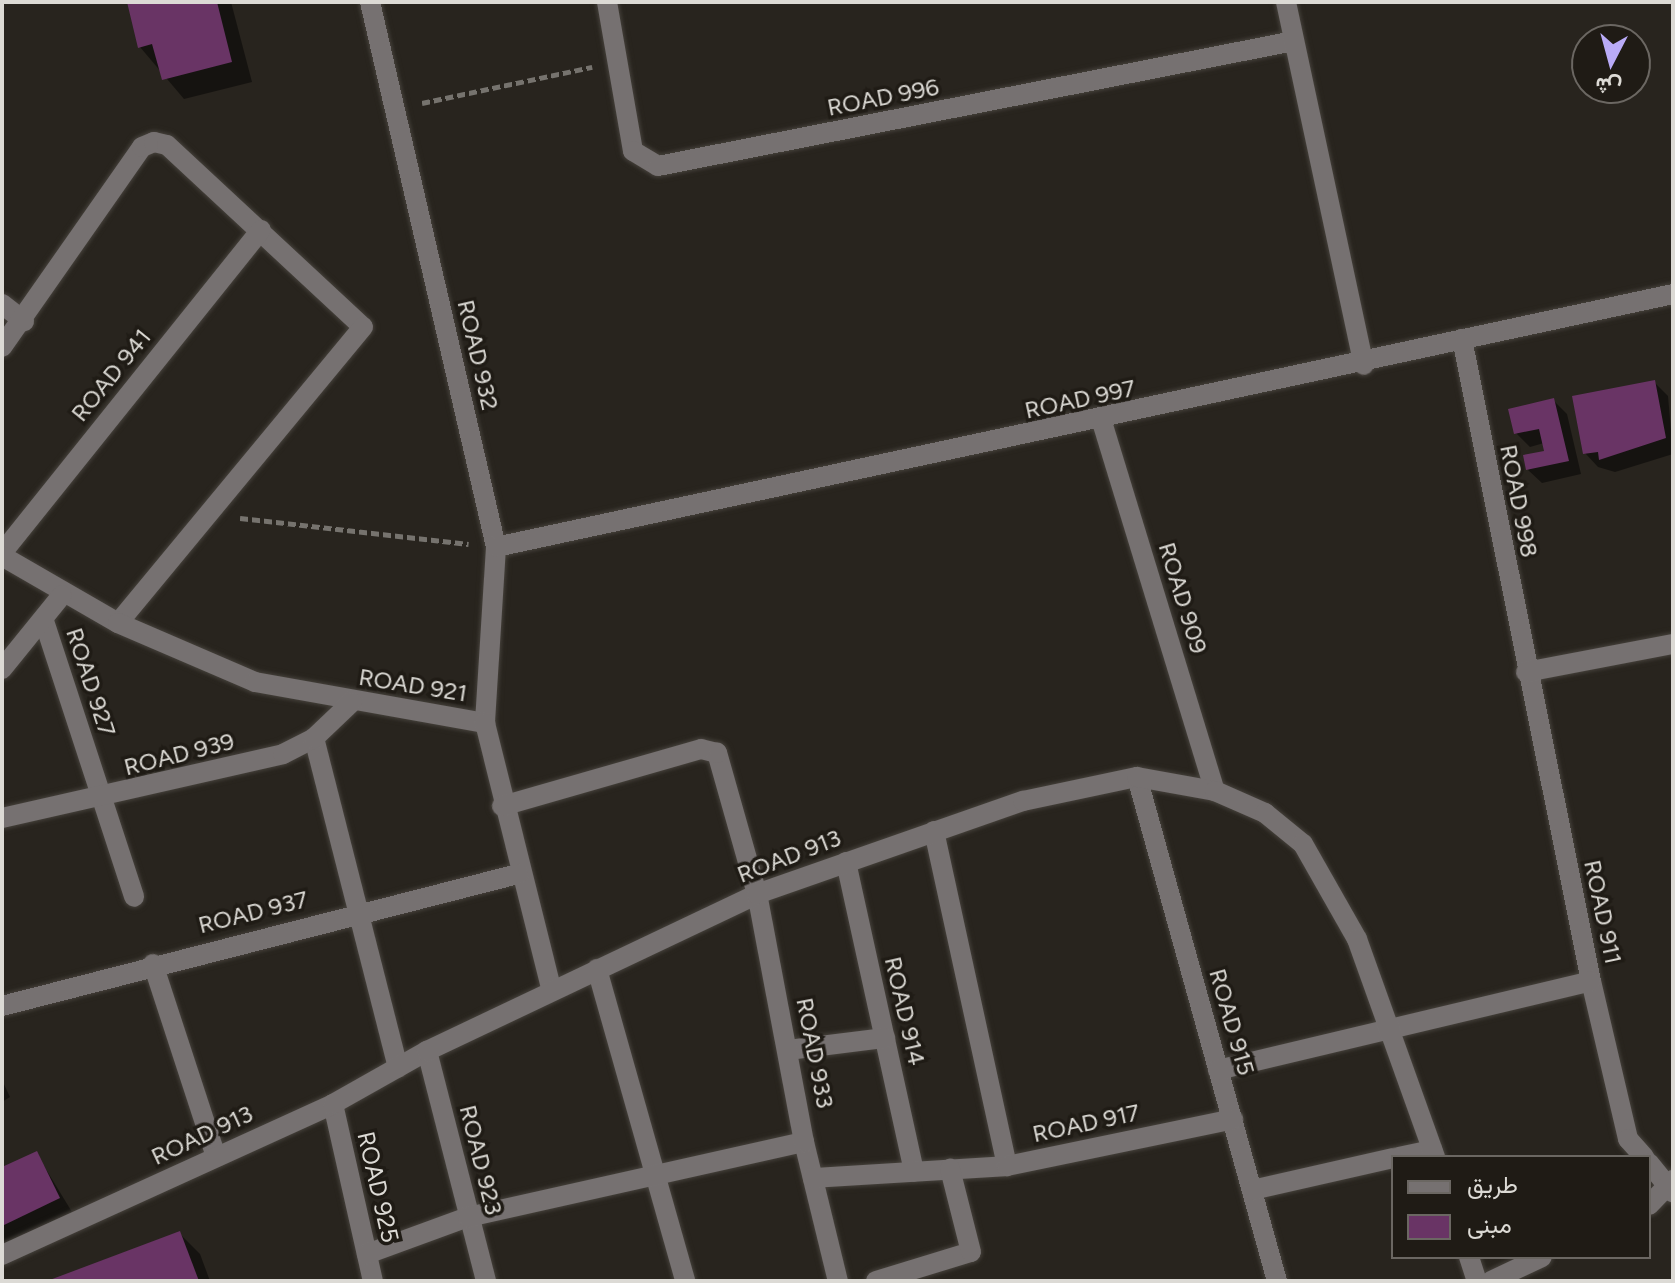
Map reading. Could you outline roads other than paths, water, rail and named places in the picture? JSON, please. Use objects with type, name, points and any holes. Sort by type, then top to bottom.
[{"type":"street","name":"ROAD 932","points":[[370,2],[496,547],[485,723]]},
{"type":"street","name":"ROAD 996","points":[[607,2],[633,151],[658,166],[1294,41]]},
{"type":"street","points":[[1286,2],[1364,365]]},
{"type":"street","points":[[2,347],[24,321],[142,147],[154,142],[167,145],[359,318],[359,337],[118,623]]},
{"type":"street","name":"ROAD 941","points":[[2,554],[261,230]]},
{"type":"street","name":"ROAD 997","points":[[496,547],[1102,422],[1673,294]]},
{"type":"street","points":[[2,304],[24,321]]},
{"type":"street","name":"ROAD 998","points":[[1462,339],[1526,672]]},
{"type":"street","name":"ROAD 909","points":[[1102,422],[1215,791]]},
{"type":"street","name":"ROAD 921","points":[[2,554],[62,595],[118,623],[255,682],[352,702],[485,723],[518,874],[552,991]]},
{"type":"street","points":[[2,669],[62,595]]},
{"type":"street","name":"ROAD 927","points":[[44,621],[134,897]]},
{"type":"street","points":[[1526,672],[1673,644]]},
{"type":"street","name":"ROAD 911","points":[[1526,672],[1591,981],[1628,1139],[1642,1155]]},
{"type":"street","name":"ROAD 939","points":[[2,818],[101,800],[283,754],[314,738],[352,702]]},
{"type":"street","points":[[314,738],[362,912],[398,1067]]},
{"type":"street","name":"ROAD 933","points":[[367,1254],[468,1217],[654,1173],[804,1142],[757,894],[717,753],[701,749],[502,806]]},
{"type":"street","name":"ROAD 913","points":[[2,1255],[333,1104],[427,1051],[757,894],[934,831],[1080,784],[1137,777],[1215,791],[1265,813],[1303,844],[1340,900],[1392,1028],[1434,1153]]},
{"type":"street","name":"ROAD 915","points":[[1137,777],[1277,1281]]},
{"type":"street","points":[[934,831],[1007,1166]]},
{"type":"street","name":"ROAD 914","points":[[846,862],[914,1172]]},
{"type":"street","name":"ROAD 937","points":[[4,1000],[518,874]]},
{"type":"street","points":[[153,964],[216,1157]]},
{"type":"street","points":[[597,969],[685,1281]]},
{"type":"street","points":[[1218,1070],[1591,981]]},
{"type":"street","points":[[788,1050],[885,1038]]},
{"type":"street","name":"ROAD 923","points":[[427,1051],[486,1281]]},
{"type":"street","name":"ROAD 925","points":[[333,1104],[373,1281]]},
{"type":"street","name":"ROAD 917","points":[[813,1178],[1007,1166],[1233,1119]]},
{"type":"street","points":[[804,1142],[838,1281]]},
{"type":"street","points":[[1252,1190],[1391,1158]]},
{"type":"street","points":[[1651,1165],[1671,1186],[1651,1203]]},
{"type":"street","points":[[876,1281],[971,1252],[950,1169]]},
{"type":"street","points":[[1470,1259],[1477,1281]]},
{"type":"street","points":[[1491,1281],[1538,1259]]}]
